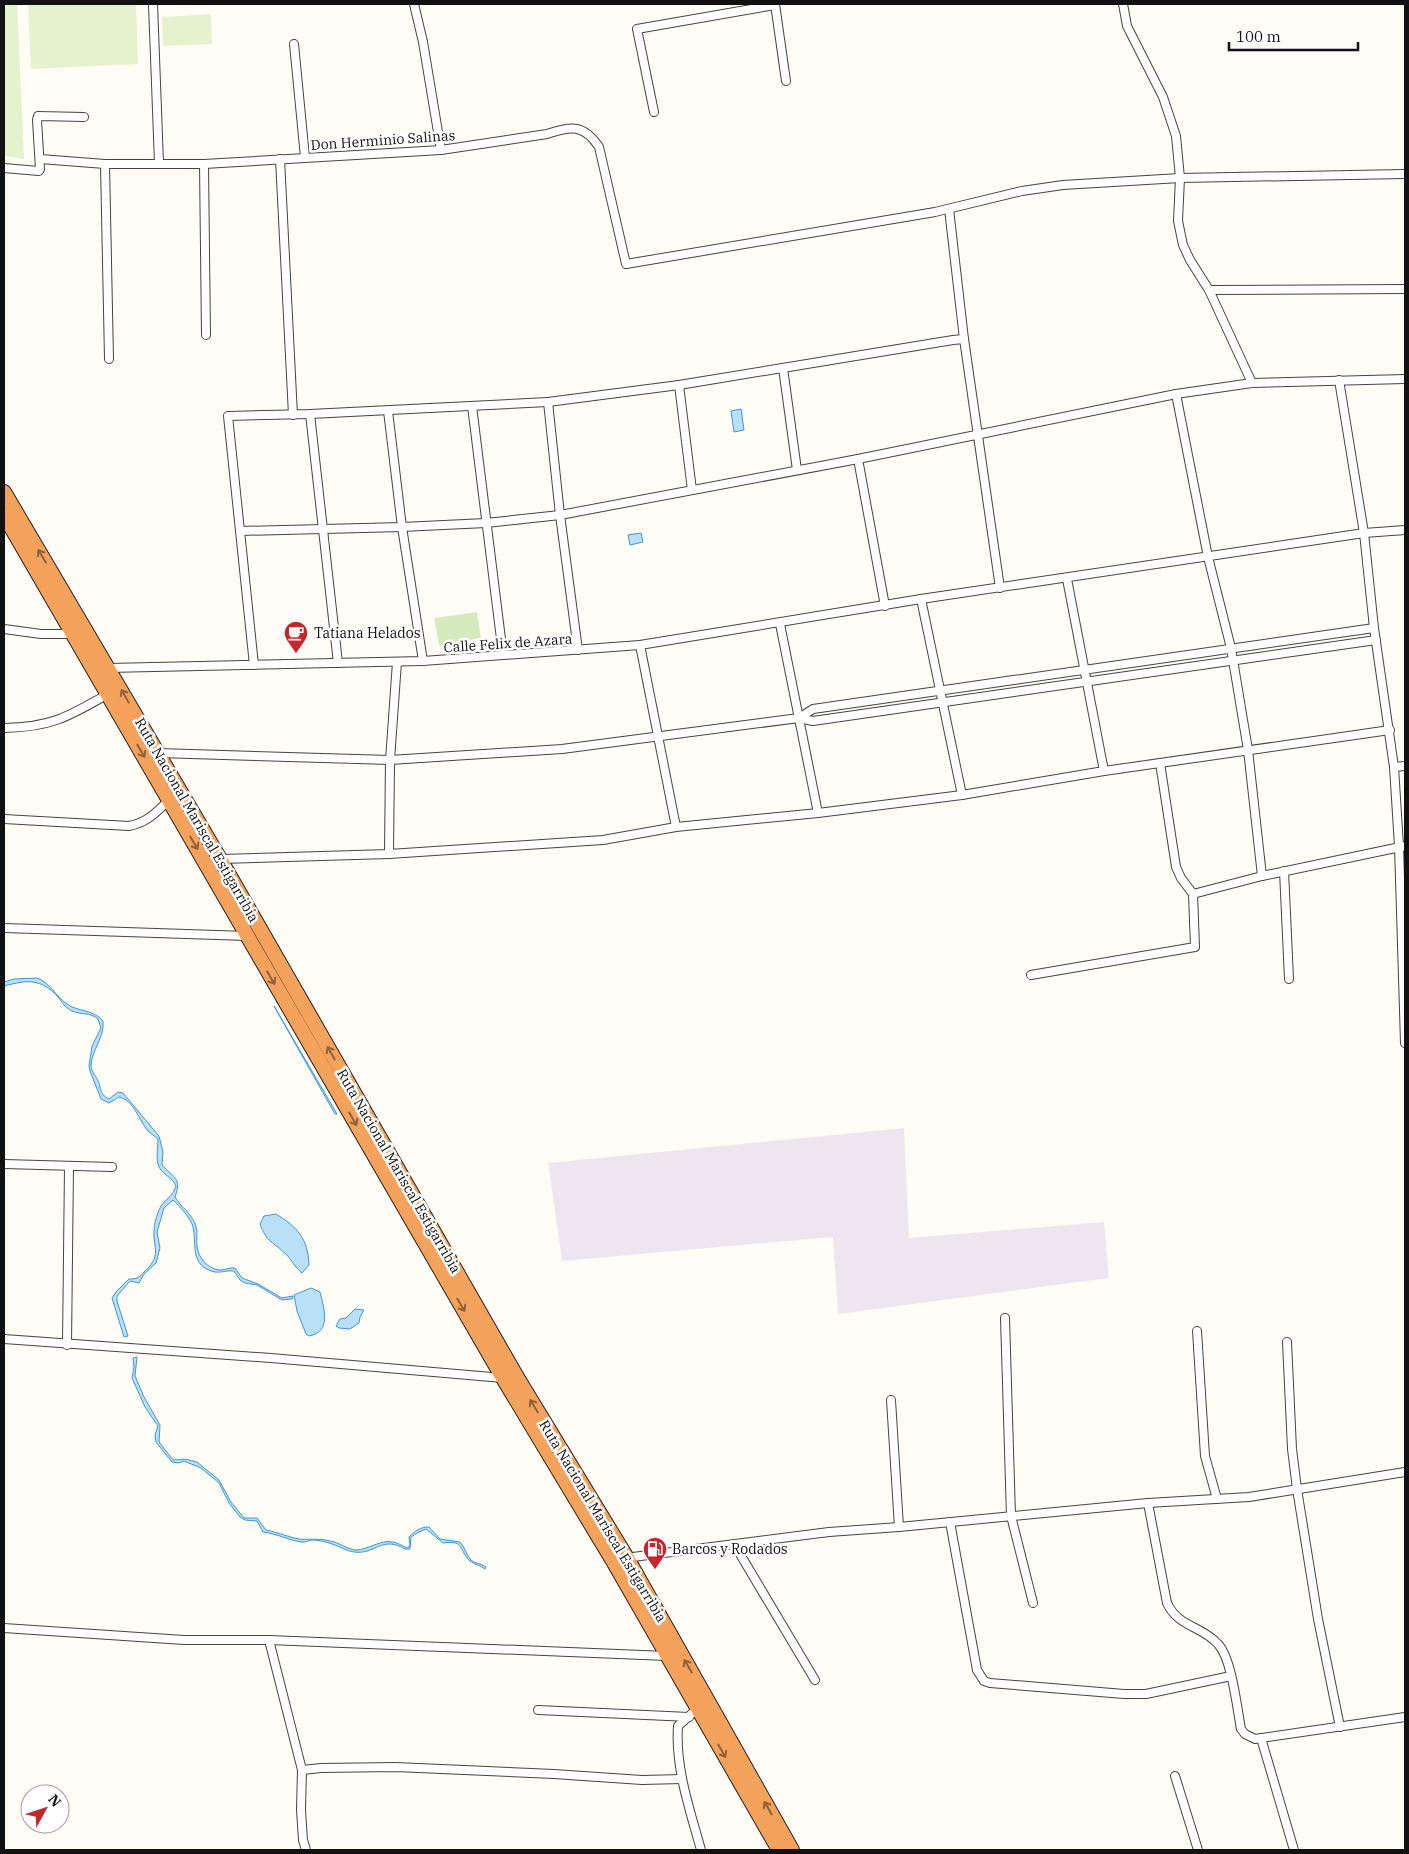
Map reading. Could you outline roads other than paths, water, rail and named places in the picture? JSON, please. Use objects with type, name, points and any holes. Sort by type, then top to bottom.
[{"type":"highway","name":"Ruta Nacional Mariscal Estigarribia","points":[[4,492],[220,859],[518,1379],[627,1558],[792,1850]]},
{"type":"highway","name":"Ruta Nacional Mariscal Estigarribia","points":[[4,517],[170,800],[503,1378],[613,1561],[667,1656],[693,1713],[778,1850]]},
{"type":"street","points":[[153,4],[159,163]]},
{"type":"street","points":[[414,4],[423,42],[441,150]]},
{"type":"street","points":[[654,112],[637,29],[775,4],[786,81]]},
{"type":"street","points":[[1123,4],[1127,26],[1163,97],[1176,136],[1180,178],[1178,221],[1183,245],[1209,290],[1252,383]]},
{"type":"street","points":[[294,44],[305,157]]},
{"type":"street","points":[[4,168],[39,171],[38,116],[84,117]]},
{"type":"street","name":"Don Herminio Salinas","points":[[40,159],[105,164],[204,164],[441,150],[547,134],[562,129],[576,129],[590,134],[599,147],[626,264],[949,209]]},
{"type":"street","points":[[280,159],[294,415]]},
{"type":"street","points":[[105,164],[109,359]]},
{"type":"street","points":[[204,164],[206,335]]},
{"type":"street","points":[[1000,588],[964,339],[949,209],[1042,188],[1180,178],[1405,174]]},
{"type":"street","points":[[1209,290],[1405,290]]},
{"type":"street","points":[[254,665],[228,416],[294,415],[548,402],[679,386],[964,339]]},
{"type":"street","points":[[783,368],[797,470]]},
{"type":"street","points":[[240,531],[402,527],[560,515],[858,459],[1176,394],[1252,383],[1405,379]]},
{"type":"street","points":[[1339,380],[1364,533],[1374,628],[1390,730],[1402,846],[1405,1043]]},
{"type":"street","points":[[679,386],[692,490]]},
{"type":"street","points":[[1176,394],[1208,557],[1231,648],[1248,750],[1262,876]]},
{"type":"street","points":[[548,402],[560,515],[578,650]]},
{"type":"street","points":[[472,406],[503,655]]},
{"type":"street","points":[[388,410],[402,527],[423,662]]},
{"type":"street","points":[[310,414],[338,663]]},
{"type":"street","points":[[858,459],[885,606]]},
{"type":"street","name":"Calle Felix de Azara","points":[[108,668],[423,662],[640,646],[921,599],[1364,533],[1405,530]]},
{"type":"street","points":[[1067,578],[1104,771]]},
{"type":"street","points":[[921,599],[962,795]]},
{"type":"street","points":[[780,624],[818,813]]},
{"type":"street","points":[[799,718],[813,709],[1085,668],[1374,628]]},
{"type":"street","points":[[4,629],[41,634],[73,634]]},
{"type":"street","points":[[158,753],[390,760],[562,749],[799,718],[813,721],[1087,680],[1376,640]]},
{"type":"street","points":[[640,646],[676,827]]},
{"type":"street","points":[[389,854],[390,760],[397,662]]},
{"type":"street","points":[[4,728],[26,727],[57,721],[74,714],[108,694]]},
{"type":"street","points":[[220,859],[389,854],[603,840],[676,827],[818,813],[962,795],[1104,771],[1390,730]]},
{"type":"street","points":[[1031,975],[1196,947],[1193,894],[1181,878],[1176,867],[1160,763]]},
{"type":"street","points":[[1394,767],[1405,766]]},
{"type":"street","points":[[4,819],[128,826],[140,824],[151,818],[170,800]]},
{"type":"street","points":[[1193,894],[1262,876],[1402,846]]},
{"type":"street","points":[[1284,871],[1289,979]]},
{"type":"street","points":[[4,928],[247,936]]},
{"type":"street","points":[[4,1164],[112,1167]]},
{"type":"street","points":[[67,1345],[69,1166]]},
{"type":"street","points":[[1005,1318],[1011,1516],[1033,1603]]},
{"type":"street","points":[[1197,1331],[1205,1456],[1217,1499]]},
{"type":"street","points":[[4,1339],[67,1345],[271,1358],[503,1378]]},
{"type":"street","points":[[1287,1342],[1292,1449],[1297,1489],[1318,1619],[1340,1726]]},
{"type":"street","points":[[891,1400],[899,1528]]},
{"type":"street","points":[[613,1561],[829,1532],[899,1528],[1148,1503],[1249,1497],[1405,1472]]},
{"type":"street","points":[[1148,1503],[1167,1603],[1172,1613],[1216,1642],[1222,1649],[1231,1676],[1242,1729],[1249,1737],[1255,1739],[1405,1717]]},
{"type":"street","points":[[950,1522],[977,1670],[984,1681],[1124,1694],[1146,1694],[1231,1676]]},
{"type":"street","points":[[734,1544],[815,1680]]},
{"type":"street","points":[[4,1628],[184,1640],[269,1640],[667,1656]]},
{"type":"street","points":[[269,1640],[302,1770],[301,1810],[303,1840],[306,1850]]},
{"type":"street","points":[[538,1710],[693,1713]]},
{"type":"street","points":[[693,1713],[678,1726],[677,1743],[682,1779],[701,1850]]},
{"type":"street","points":[[1261,1738],[1294,1850]]},
{"type":"street","points":[[302,1770],[395,1767],[642,1780],[682,1779]]},
{"type":"street","points":[[1175,1776],[1198,1850]]},
{"type":"water","points":[[741,409],[744,430],[734,432],[731,411]]},
{"type":"water","points":[[641,533],[643,542],[630,545],[628,535]]},
{"type":"water","points":[[37,978],[46,983],[71,1007],[95,1014],[103,1021],[102,1032],[92,1059],[92,1070],[104,1096],[109,1099],[118,1092],[123,1093],[159,1136],[163,1152],[162,1165],[176,1179],[178,1186],[175,1197],[194,1222],[197,1229],[198,1250],[202,1259],[211,1268],[222,1270],[235,1268],[242,1278],[258,1284],[282,1298],[293,1296],[292,1299],[282,1300],[257,1285],[245,1283],[240,1280],[234,1271],[214,1272],[204,1267],[196,1257],[192,1224],[186,1214],[173,1200],[164,1208],[157,1232],[160,1248],[156,1263],[144,1274],[139,1283],[130,1281],[117,1296],[128,1336],[124,1337],[112,1298],[129,1279],[135,1279],[140,1276],[153,1261],[156,1252],[154,1228],[157,1216],[162,1205],[172,1194],[176,1186],[159,1167],[157,1158],[158,1139],[148,1131],[129,1102],[119,1097],[109,1103],[101,1099],[89,1066],[92,1046],[101,1028],[98,1019],[92,1015],[70,1010],[46,986],[27,982],[4,986],[4,982],[14,979]]},
{"type":"water","points":[[274,1006],[337,1114],[335,1114]]},
{"type":"water","points":[[276,1214],[290,1224],[304,1240],[309,1265],[302,1273],[286,1254],[268,1239],[260,1224],[264,1216]]},
{"type":"water","points":[[311,1288],[320,1292],[325,1318],[321,1330],[309,1336],[306,1334],[297,1311],[294,1295]]},
{"type":"water","points":[[355,1309],[364,1310],[359,1323],[350,1329],[336,1326],[340,1319],[346,1318]]},
{"type":"water","points":[[137,1357],[135,1376],[144,1397],[160,1425],[159,1442],[173,1460],[185,1459],[197,1462],[219,1480],[231,1502],[244,1518],[257,1518],[266,1530],[299,1539],[322,1540],[333,1542],[356,1550],[388,1541],[407,1548],[410,1546],[409,1537],[411,1535],[420,1529],[429,1527],[440,1539],[460,1542],[471,1560],[486,1567],[485,1569],[470,1561],[458,1544],[443,1543],[426,1529],[411,1537],[410,1549],[390,1544],[362,1552],[351,1551],[322,1541],[301,1542],[263,1532],[257,1521],[245,1520],[240,1517],[229,1503],[219,1483],[201,1468],[184,1461],[172,1462],[156,1442],[155,1435],[158,1426],[145,1407],[132,1378],[133,1358]]},
{"type":"place","name":"Tatiana Helados","points":[[296,654]]},
{"type":"place","name":"Barcos y Rodados","points":[[655,1570]]}]
